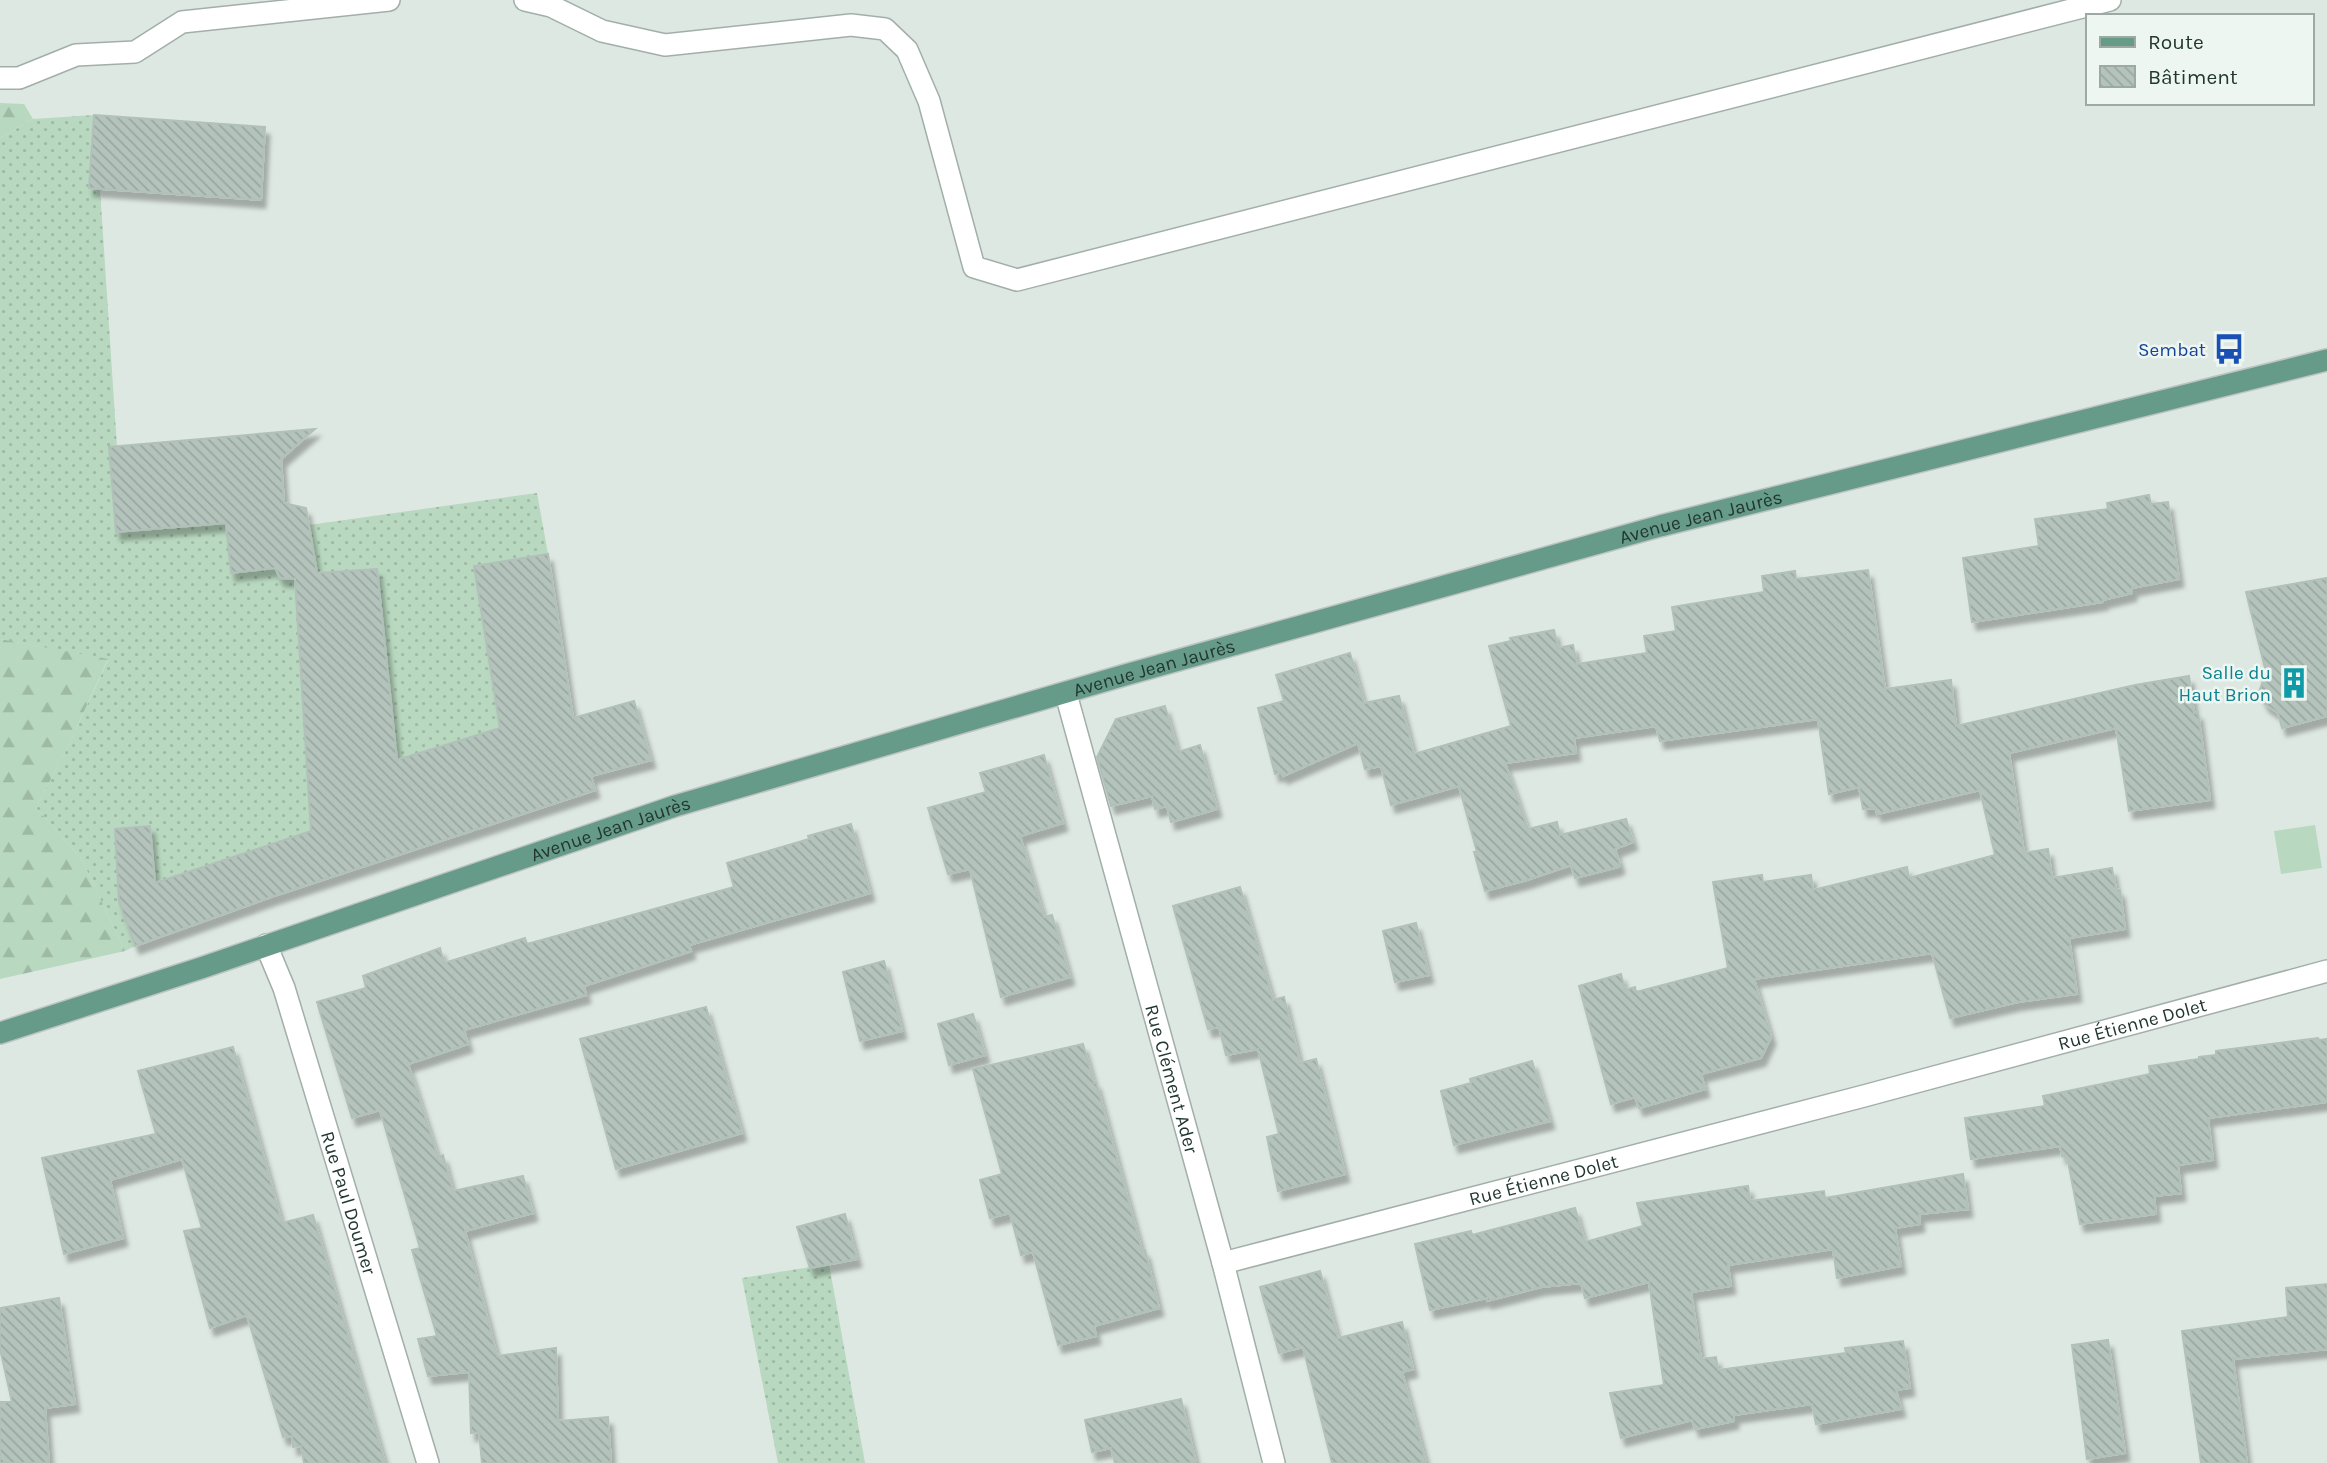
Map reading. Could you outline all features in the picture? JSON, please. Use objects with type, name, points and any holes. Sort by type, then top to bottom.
[{"type":"main road","name":"Avenue Jean Jaurès","points":[[0,1033],[675,806],[1138,672],[1660,526],[2327,360]]},
{"type":"street","points":[[0,78],[19,78],[76,55],[135,52],[182,22],[388,0]]},
{"type":"street","points":[[525,0],[551,6],[602,32],[665,45],[851,25],[885,29],[907,50],[929,101],[974,267],[1017,280],[2110,0]]},
{"type":"street","name":"Rue Clément Ader","points":[[1066,694],[1223,1263],[1274,1463]]},
{"type":"street","name":"Rue Paul Doumer","points":[[266,945],[284,988],[428,1463]]},
{"type":"street","name":"Rue Étienne Dolet","points":[[1223,1263],[1864,1096],[2327,971]]},
{"type":"green space","points":[[0,103],[24,104],[33,119],[0,138]]},
{"type":"green space","points":[[94,115],[89,188],[100,189],[117,447],[109,448],[116,532],[226,523],[231,573],[275,568],[280,578],[295,579],[314,830],[155,884],[150,826],[115,829],[119,902],[135,946],[125,951],[81,858],[36,808],[108,660],[0,639],[0,138],[33,119]]},
{"type":"green space","points":[[537,493],[548,554],[475,567],[500,728],[412,755],[411,764],[373,775],[394,731],[377,569],[307,574],[312,543],[309,525]]},
{"type":"green space","points":[[0,639],[108,659],[36,808],[81,858],[125,951],[0,979]]},
{"type":"green space","points":[[2315,825],[2322,868],[2281,874],[2274,831]]},
{"type":"green space","points":[[829,1264],[865,1463],[778,1463],[742,1278]]},
{"type":"building","points":[[94,115],[265,127],[261,200],[89,188]]},
{"type":"building","points":[[315,429],[281,459],[284,503],[306,508],[317,573],[377,569],[397,760],[500,728],[474,566],[548,554],[573,718],[634,701],[651,760],[591,776],[595,790],[271,897],[135,946],[119,902],[115,829],[150,826],[155,883],[311,831],[295,579],[280,578],[275,568],[231,573],[226,523],[116,532],[109,447]]},
{"type":"building","points":[[2149,495],[2151,504],[2168,502],[2179,579],[2132,588],[2132,593],[2103,602],[1972,622],[1963,558],[2039,546],[2035,519],[2108,509],[2107,503]]},
{"type":"building","points":[[1868,570],[1885,689],[1951,680],[1956,726],[2135,685],[2189,676],[2194,713],[2198,712],[2210,800],[2129,811],[2116,728],[2009,753],[2024,853],[2048,849],[2052,878],[2112,868],[2116,889],[2120,890],[2125,929],[2069,938],[2077,994],[2018,1002],[1950,1018],[1932,953],[1754,979],[1771,1037],[1761,1058],[1701,1074],[1705,1089],[1639,1108],[1635,1097],[1611,1104],[1579,986],[1621,974],[1625,990],[1635,987],[1636,992],[1728,968],[1713,882],[1762,875],[1763,882],[1811,875],[1813,890],[1907,867],[1909,878],[1995,855],[1980,790],[1877,814],[1876,808],[1863,809],[1859,787],[1829,794],[1818,719],[1660,741],[1656,726],[1574,738],[1576,753],[1505,763],[1528,829],[1557,822],[1560,835],[1626,819],[1633,842],[1615,849],[1620,865],[1575,878],[1571,865],[1485,891],[1459,786],[1391,805],[1381,766],[1365,769],[1358,743],[1283,776],[1282,772],[1275,774],[1258,708],[1284,701],[1276,675],[1350,653],[1364,703],[1399,696],[1414,754],[1511,726],[1489,646],[1511,641],[1510,638],[1554,630],[1558,648],[1573,645],[1577,664],[1647,653],[1644,636],[1676,631],[1672,607],[1764,592],[1762,576],[1795,571],[1796,579]]},
{"type":"building","points":[[2327,578],[2327,716],[2282,728],[2278,713],[2265,704],[2259,692],[2266,672],[2246,592]]},
{"type":"building","points":[[1165,706],[1178,752],[1200,745],[1217,809],[1171,822],[1167,806],[1155,809],[1152,796],[1111,806],[1097,757],[1116,719]]},
{"type":"building","points":[[1044,755],[1063,823],[1020,836],[1044,917],[1052,915],[1070,977],[1001,997],[970,869],[948,874],[928,808],[986,792],[980,773]]},
{"type":"building","points":[[851,824],[870,893],[689,945],[691,951],[584,986],[586,995],[464,1030],[468,1044],[408,1064],[438,1157],[443,1155],[453,1191],[523,1176],[533,1213],[465,1231],[497,1356],[556,1348],[558,1421],[608,1417],[611,1463],[482,1463],[479,1432],[471,1433],[469,1372],[428,1376],[418,1339],[437,1336],[412,1250],[420,1248],[380,1110],[352,1118],[317,1002],[366,988],[363,976],[440,948],[444,963],[525,938],[527,944],[734,887],[727,863]]},
{"type":"building","points":[[1240,887],[1273,1000],[1284,997],[1300,1063],[1316,1059],[1345,1174],[1278,1191],[1267,1137],[1279,1134],[1258,1049],[1226,1055],[1219,1027],[1208,1029],[1173,906]]},
{"type":"building","points":[[1416,923],[1429,975],[1395,982],[1383,931]]},
{"type":"building","points":[[884,961],[902,1031],[860,1041],[843,972]]},
{"type":"building","points":[[706,1007],[742,1133],[616,1169],[580,1039]]},
{"type":"building","points":[[973,1014],[985,1055],[949,1065],[938,1024]]},
{"type":"building","points":[[2327,1039],[2327,1102],[2208,1118],[2213,1160],[2178,1165],[2181,1193],[2154,1196],[2156,1214],[2080,1224],[2067,1156],[2062,1156],[2060,1146],[1971,1159],[1965,1118],[2045,1106],[2043,1096],[2150,1074],[2149,1066],[2199,1059],[2216,1055],[2216,1051]]},
{"type":"building","points":[[1083,1044],[1142,1251],[1145,1250],[1159,1308],[1094,1326],[1096,1336],[1058,1345],[1033,1252],[1021,1255],[1010,1213],[990,1218],[980,1180],[1002,1174],[973,1069]]},
{"type":"building","points":[[233,1047],[282,1223],[313,1215],[385,1463],[304,1463],[301,1446],[293,1447],[292,1436],[283,1437],[247,1315],[210,1328],[184,1231],[202,1228],[182,1159],[110,1180],[123,1238],[64,1254],[42,1158],[156,1134],[138,1071]]},
{"type":"building","points":[[1532,1061],[1550,1121],[1454,1145],[1441,1091],[1471,1083],[1470,1079]]},
{"type":"building","points":[[1963,1174],[1968,1209],[1919,1214],[1920,1224],[1895,1228],[1901,1266],[1837,1278],[1833,1249],[1728,1265],[1731,1286],[1691,1292],[1701,1359],[1716,1357],[1718,1370],[1846,1353],[1845,1348],[1903,1341],[1910,1388],[1896,1390],[1901,1409],[1816,1424],[1812,1404],[1734,1415],[1734,1421],[1695,1429],[1692,1420],[1621,1438],[1610,1393],[1664,1385],[1649,1282],[1585,1298],[1581,1283],[1541,1287],[1487,1301],[1487,1298],[1430,1310],[1415,1244],[1471,1231],[1472,1235],[1575,1208],[1585,1242],[1643,1226],[1637,1203],[1748,1186],[1750,1201],[1824,1191],[1825,1198]]},
{"type":"building","points":[[845,1214],[857,1259],[810,1268],[797,1227]]},
{"type":"building","points":[[1320,1271],[1338,1338],[1402,1322],[1413,1369],[1402,1372],[1426,1463],[1332,1463],[1303,1347],[1279,1353],[1260,1287]]},
{"type":"building","points":[[2327,1284],[2327,1349],[2233,1359],[2247,1463],[2201,1463],[2182,1331],[2288,1317],[2286,1288]]},
{"type":"building","points":[[59,1298],[75,1404],[45,1408],[49,1463],[0,1463],[0,1402],[12,1402],[0,1349],[0,1308]]},
{"type":"building","points":[[2108,1340],[2125,1453],[2087,1459],[2072,1345]]},
{"type":"building","points":[[1181,1399],[1196,1463],[1115,1463],[1111,1448],[1092,1452],[1085,1420]]},
{"type":"place","name":"Sembat","points":[[2229,349]]},
{"type":"place","name":"Salle du Haut Brion","points":[[2294,683]]}]
